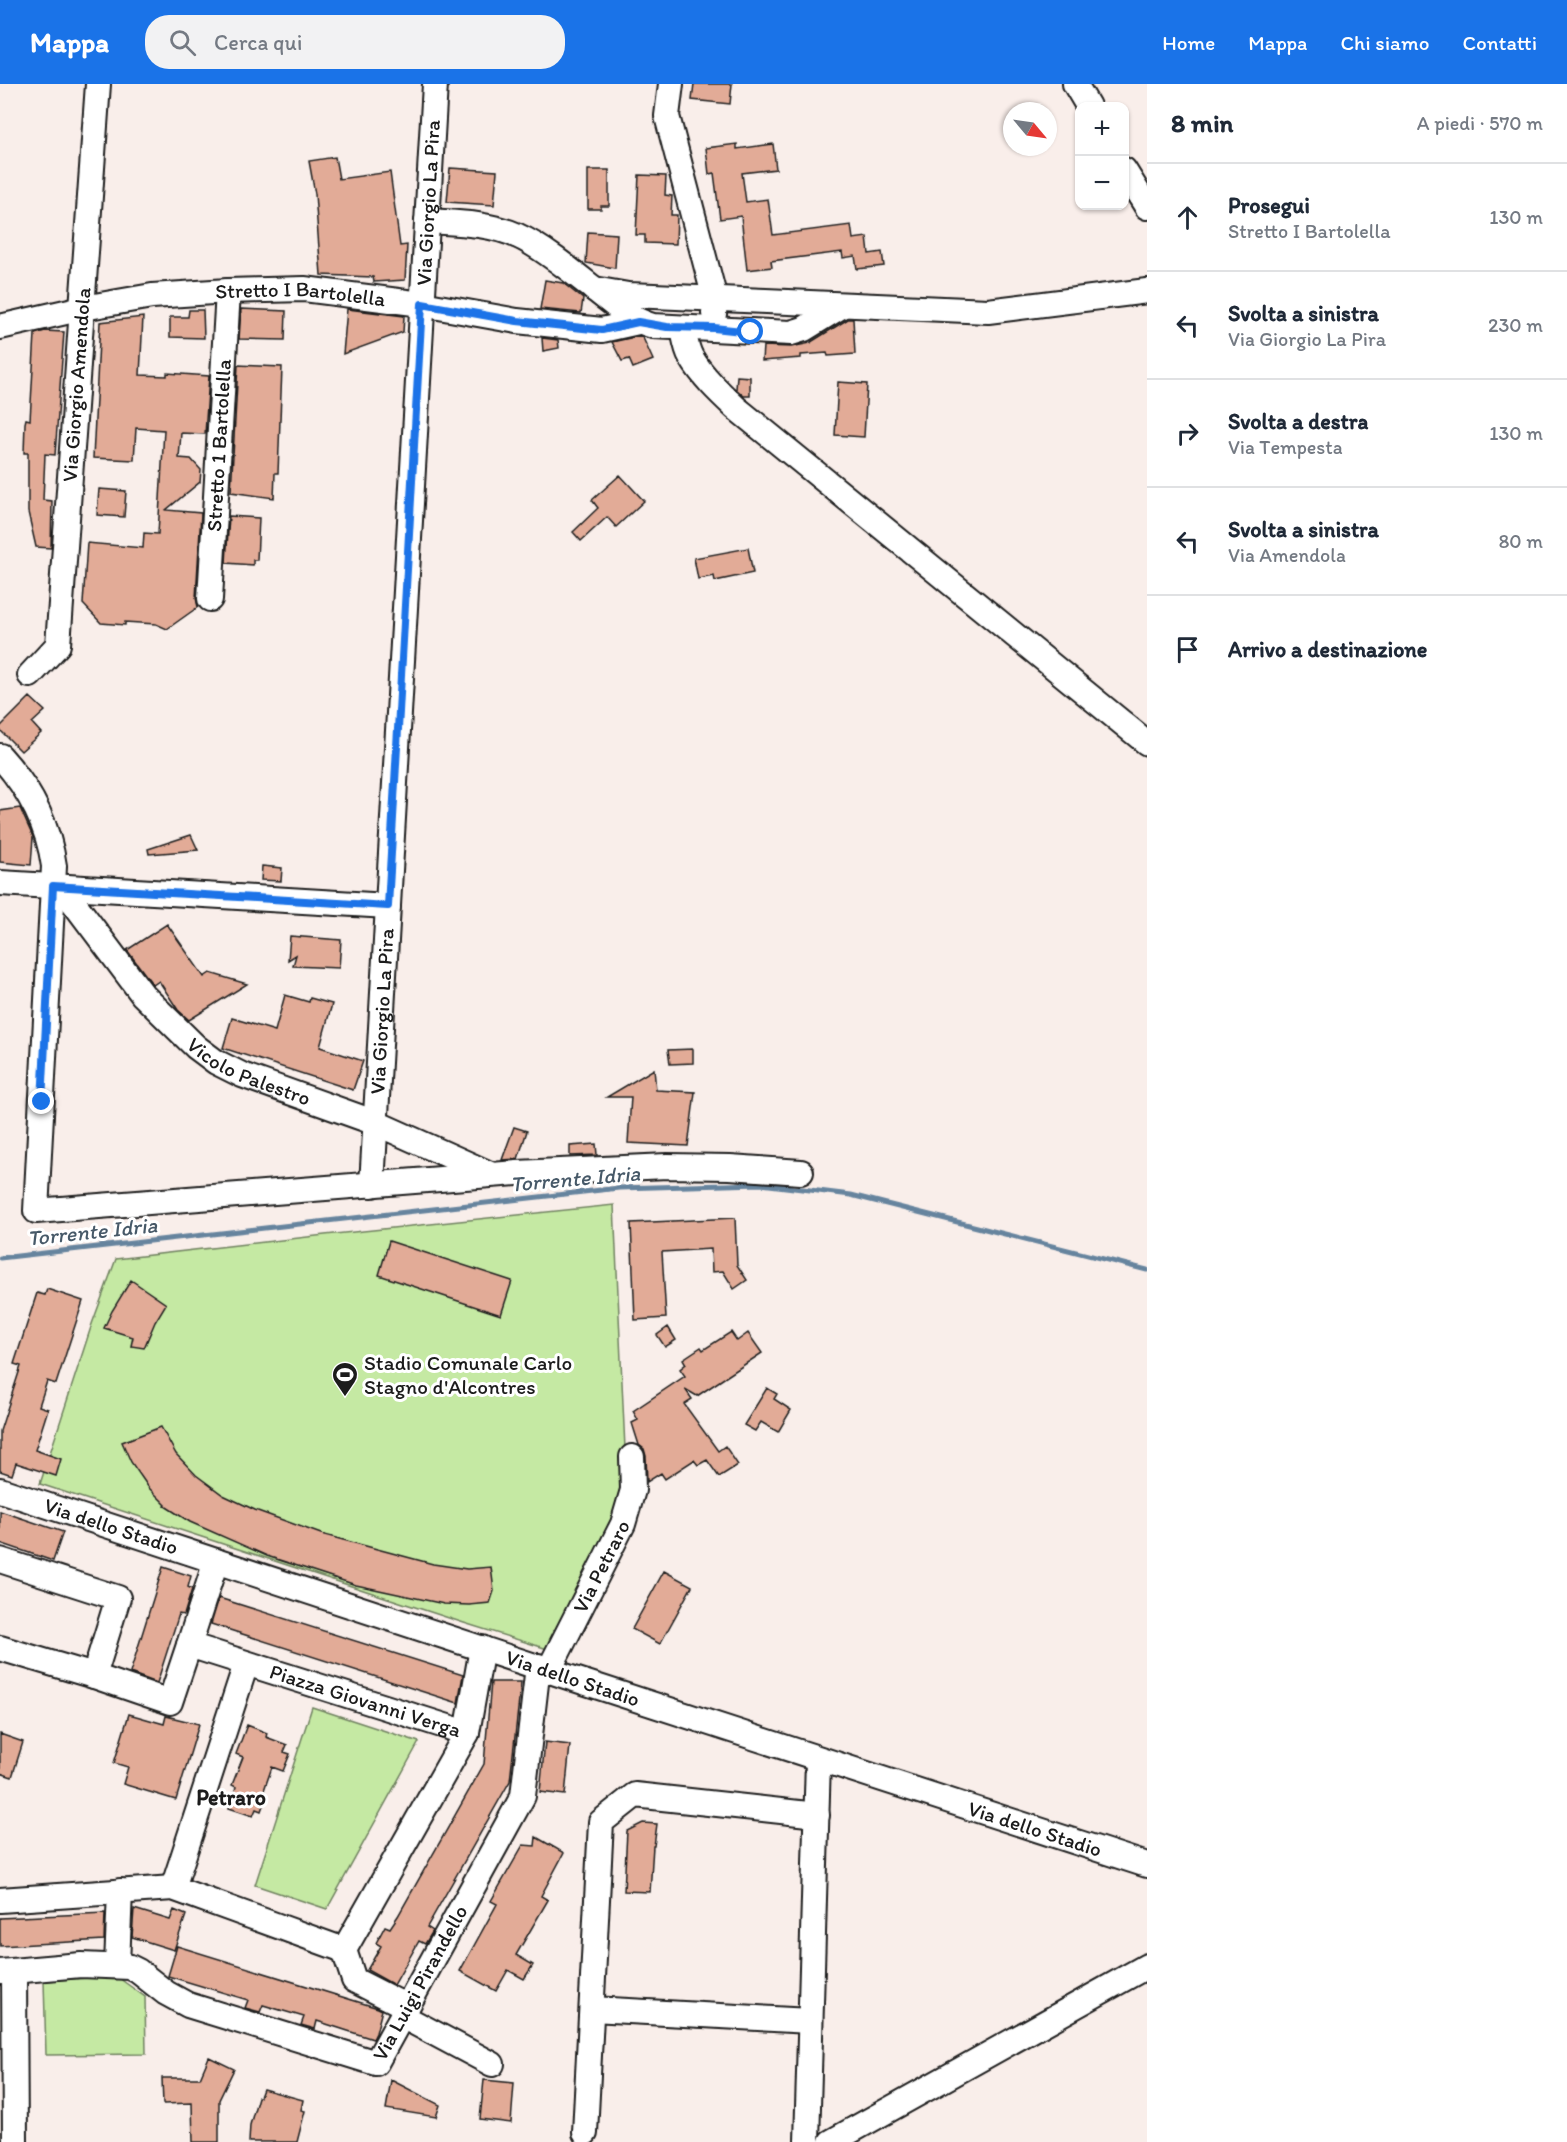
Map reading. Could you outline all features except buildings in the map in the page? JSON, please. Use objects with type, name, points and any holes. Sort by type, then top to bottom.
[{"type":"street","name":"Via Giorgio Amendola","points":[[30,675],[58,645],[98,84]]},
{"type":"street","name":"Via Giorgio La Pira","points":[[372,1185],[435,84]]},
{"type":"street","points":[[671,84],[667,116],[715,299],[714,328]]},
{"type":"street","points":[[1075,84],[1086,102]]},
{"type":"street","points":[[1129,177],[1147,207]]},
{"type":"street","points":[[427,221],[493,227],[520,236],[594,289],[625,315],[645,324],[648,304],[654,296]]},
{"type":"street","name":"Stretto I Bartolella","points":[[0,327],[83,308],[152,296],[304,289],[422,304],[517,321],[602,330],[645,324],[791,333],[804,329],[843,305]]},
{"type":"street","points":[[594,289],[628,295],[988,311],[1147,291]]},
{"type":"street","name":"Stretto 1 Bartolella","points":[[210,599],[228,291]]},
{"type":"street","points":[[683,328],[686,347],[691,357],[705,376],[736,408],[1147,743]]},
{"type":"street","points":[[0,756],[23,784],[44,822],[60,887],[36,1211],[492,1175],[667,1166],[730,1167],[801,1172]]},
{"type":"street","points":[[0,883],[388,906]]},
{"type":"street","name":"Vicolo Palestro","points":[[60,887],[143,995],[196,1047],[216,1062],[242,1075],[376,1123],[492,1175]]},
{"type":"street","name":"Via Petraro","points":[[543,1668],[623,1524],[633,1490],[632,1457]]},
{"type":"street","name":"Via dello Stadio","points":[[0,1490],[813,1759],[1147,1865]]},
{"type":"street","points":[[0,1560],[118,1598],[94,1676]]},
{"type":"street","points":[[0,1647],[170,1702],[216,1561]]},
{"type":"street","name":"Piazza Giovanni Verga","points":[[189,1645],[467,1733],[344,1950]]},
{"type":"street","points":[[467,1733],[482,1648]]},
{"type":"street","points":[[173,1888],[246,1664]]},
{"type":"street","name":"Via Luigi Pirandello","points":[[7,1971],[81,1965],[130,1967],[166,1993],[188,2005],[376,2063],[523,1796],[543,1668]]},
{"type":"street","points":[[807,2142],[817,1815],[813,1759]]},
{"type":"street","points":[[585,2133],[601,1822],[635,1795],[817,1815]]},
{"type":"street","points":[[0,1900],[173,1888],[344,1950],[354,1980],[492,2064]]},
{"type":"street","points":[[117,1965],[120,1891]]},
{"type":"street","points":[[831,2142],[1147,1966]]},
{"type":"street","points":[[7,1971],[15,2142]]},
{"type":"street","points":[[592,2009],[810,2021]]},
{"type":"green space","name":"Stadio Comunale Carlo Stagno d'Alcontres","points":[[614,1205],[626,1471],[617,1519],[551,1650],[40,1484],[92,1324],[116,1259]]},
{"type":"green space","points":[[312,1707],[419,1742],[327,1909],[255,1885]]},
{"type":"green space","points":[[116,1976],[145,1997],[146,2054],[46,2055],[44,1981]]},
{"type":"waterway","name":"Torrente Idria","points":[[0,1258],[619,1188],[761,1184],[851,1195],[1147,1270]]},
{"type":"place","name":"Stadio Comunale Carlo Stagno d'Alcontres","points":[[345,1398]]},
{"type":"district","name":"Petraro","points":[[231,1797]]},
{"type":"route","points":[[42,1102],[53,886],[388,906],[422,304],[517,321],[602,330],[638,322],[653,326],[751,332]]}]
